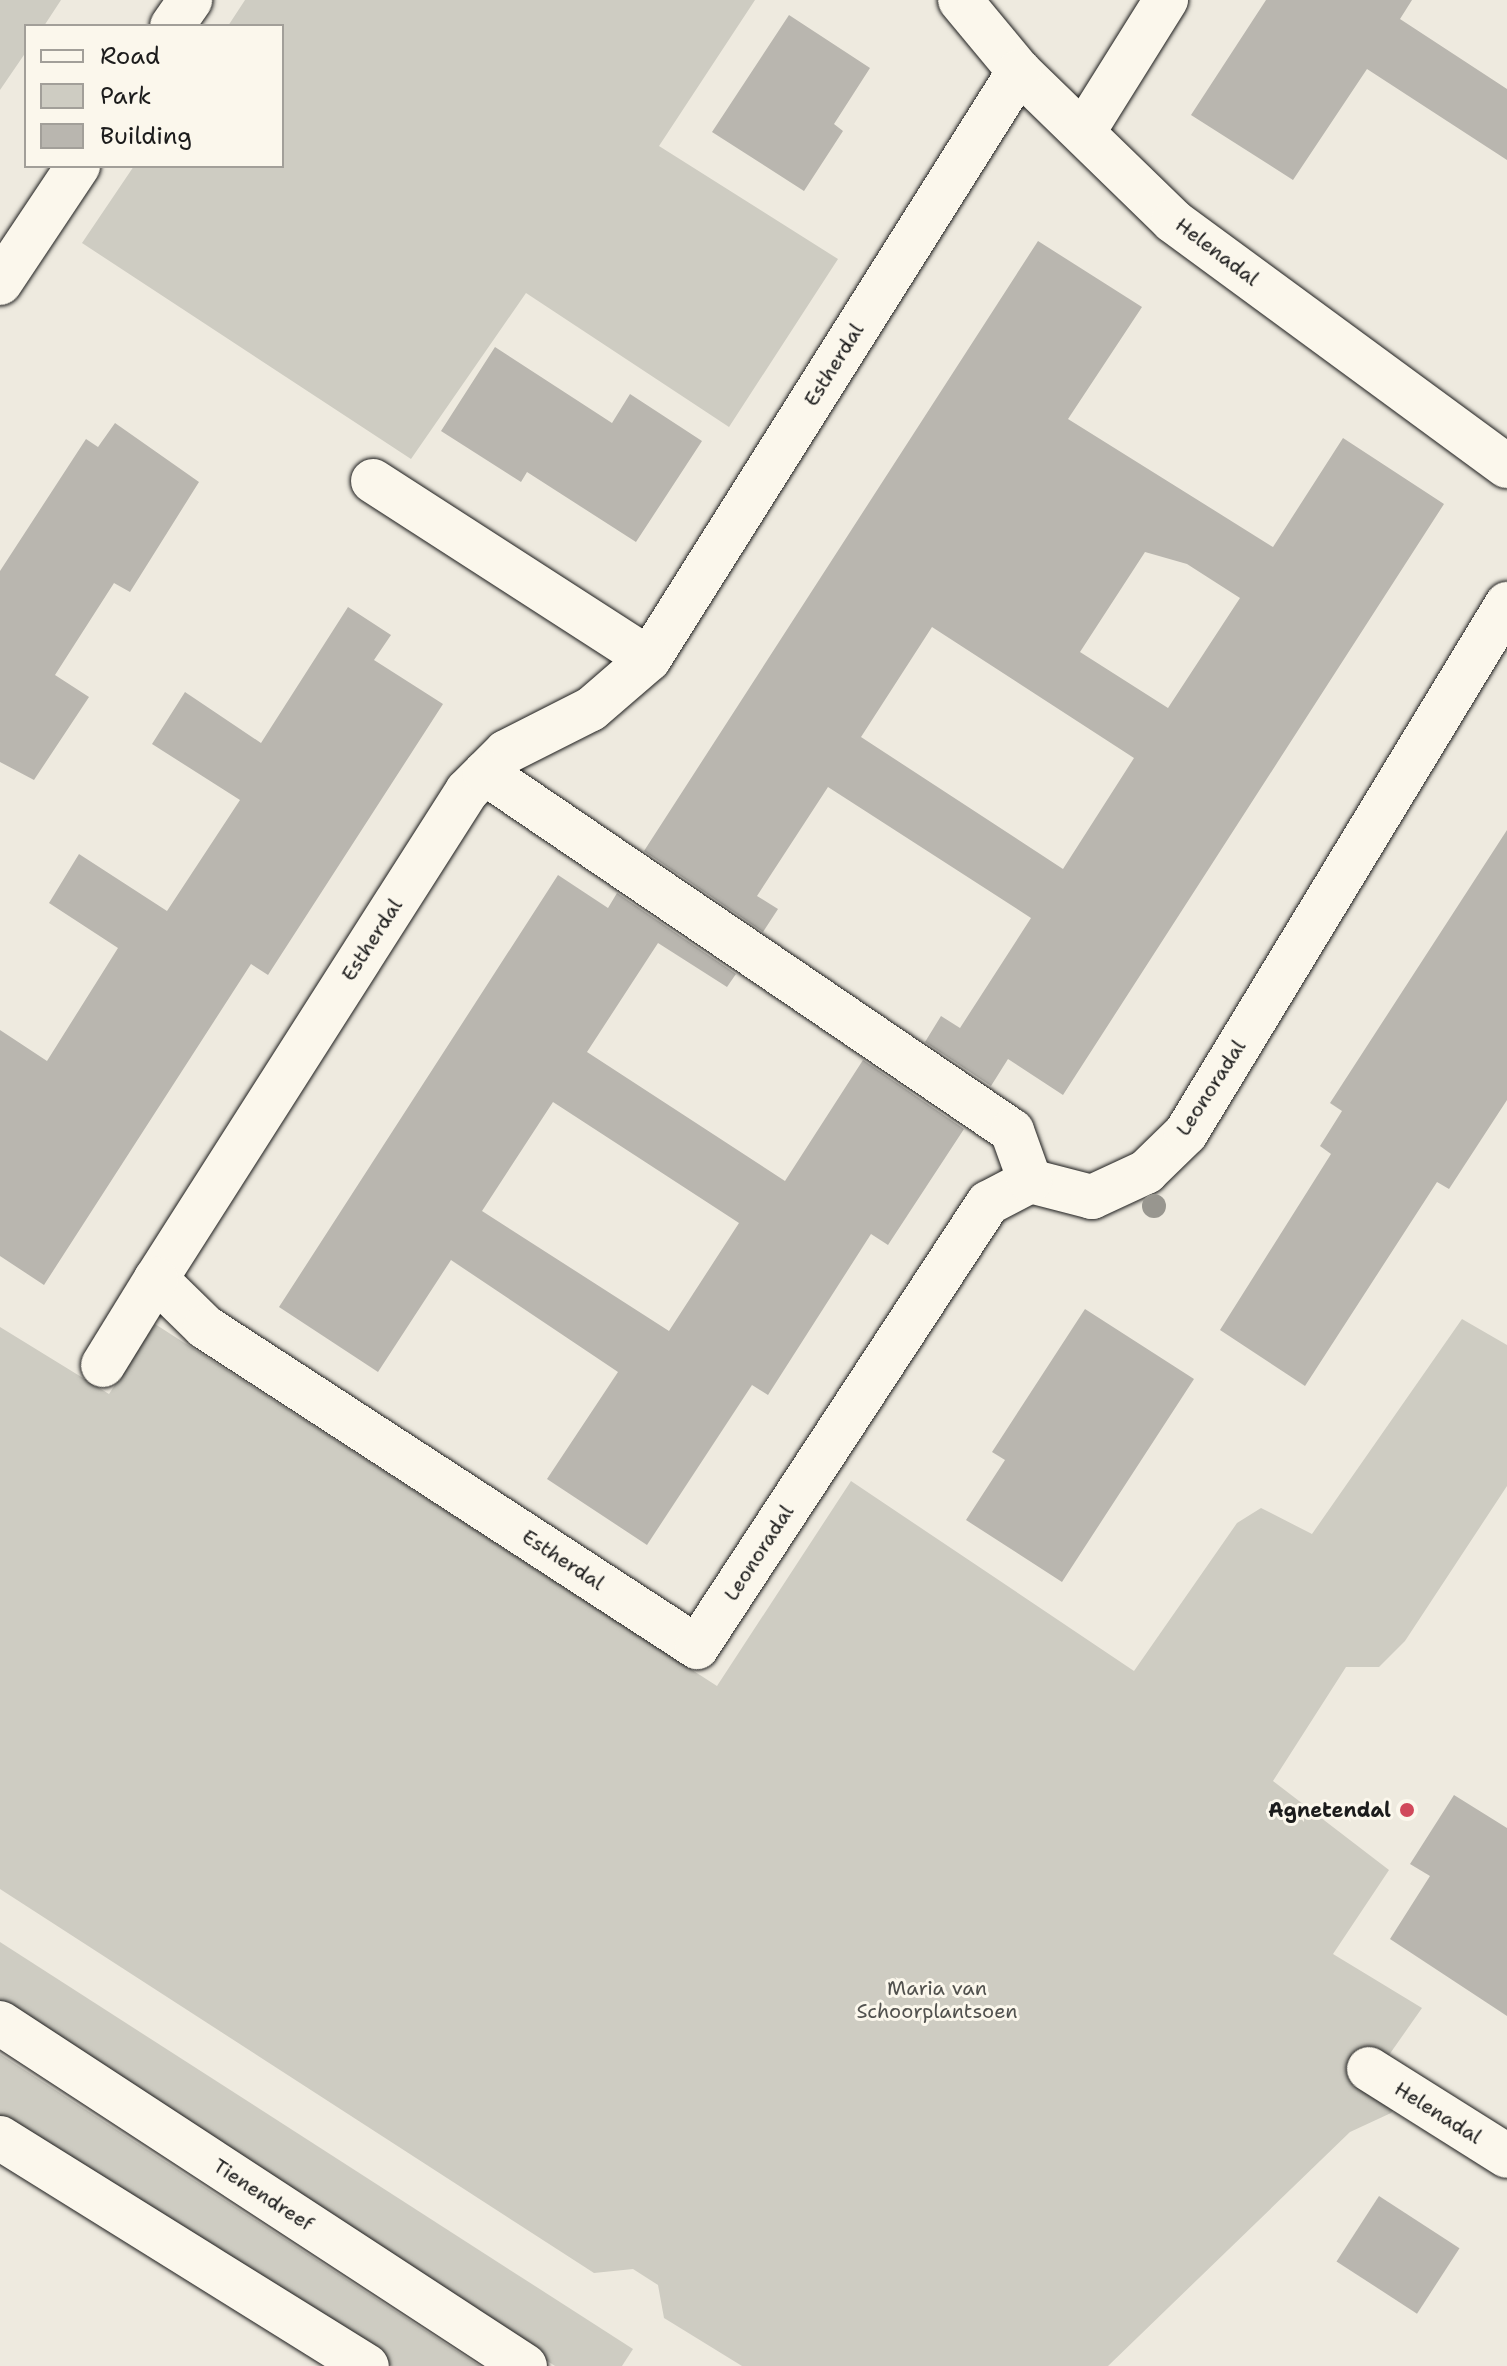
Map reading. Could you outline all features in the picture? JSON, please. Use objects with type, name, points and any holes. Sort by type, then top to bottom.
[{"type":"street","points":[[173,24],[190,0]]},
{"type":"street","name":"Helenadal","points":[[960,0],[1019,71],[1173,221],[1507,466]]},
{"type":"street","points":[[1084,131],[1166,0]]},
{"type":"street","name":"Estherdal","points":[[103,1365],[485,773],[506,752],[591,709],[649,659],[1019,71]]},
{"type":"street","points":[[0,283],[77,168]]},
{"type":"street","points":[[373,481],[649,659]]},
{"type":"street","name":"Leonoradal","points":[[697,1647],[988,1203],[1030,1181],[1092,1197],[1146,1172],[1186,1133],[1507,604]]},
{"type":"street","points":[[485,773],[1012,1131],[1030,1181]]},
{"type":"street","name":"Estherdal","points":[[156,1279],[205,1327],[697,1647]]},
{"type":"street","name":"Tienendreef","points":[[0,2023],[525,2366]]},
{"type":"street","name":"Helenadal","points":[[1369,2069],[1507,2156]]},
{"type":"street","points":[[0,2138],[367,2366]]},
{"type":"green space","points":[[0,0],[61,0],[45,24],[24,24],[24,55],[0,90]]},
{"type":"green space","points":[[245,0],[755,0],[659,146],[838,259],[729,427],[526,293],[411,459],[82,243],[133,168],[284,168],[284,24],[229,24]]},
{"type":"green space","name":"Maria van Schoorplantsoen","points":[[1462,1319],[1507,1345],[1507,1486],[1405,1641],[1379,1667],[1346,1667],[1273,1781],[1389,1870],[1333,1954],[1422,2008],[1389,2055],[1416,2076],[1391,2113],[1350,2132],[1108,2366],[742,2366],[664,2318],[658,2285],[633,2269],[594,2273],[0,1889],[0,1327],[109,1394],[155,1324],[717,1686],[851,1481],[1134,1671],[1237,1523],[1261,1508],[1312,1534]]},
{"type":"green space","points":[[0,1942],[633,2349],[622,2366],[555,2366],[0,2006]]},
{"type":"green space","points":[[0,2054],[480,2366],[392,2366],[0,2117]]},
{"type":"building","points":[[1266,0],[1412,0],[1400,19],[1507,89],[1507,160],[1367,69],[1293,180],[1191,115]]},
{"type":"building","points":[[789,15],[870,68],[834,124],[843,131],[804,191],[712,132]]},
{"type":"building","points":[[1038,241],[1142,307],[1068,419],[1273,547],[1343,438],[1444,504],[1063,1095],[1008,1059],[991,1086],[925,1042],[941,1016],[960,1028],[1031,918],[828,787],[757,896],[778,909],[763,932],[644,851]],"holes":[[[1145,552],[1187,564],[1240,598],[1168,708],[1080,652]],[[932,627],[1134,758],[1063,869],[861,737]]]},
{"type":"building","points":[[495,347],[612,423],[630,394],[702,441],[636,542],[527,472],[521,482],[441,431]]},
{"type":"building","points":[[115,423],[199,482],[130,592],[114,583],[55,675],[89,697],[34,780],[0,762],[0,571],[86,439],[98,447]]},
{"type":"building","points":[[348,607],[391,635],[374,660],[443,704],[268,975],[251,964],[44,1285],[0,1256],[0,1030],[47,1061],[118,948],[49,903],[79,854],[167,911],[240,800],[152,744],[185,692],[261,743]]},
{"type":"building","points":[[1507,830],[1507,1100],[1449,1189],[1437,1182],[1305,1386],[1220,1330],[1331,1154],[1320,1146],[1342,1111],[1330,1103]]},
{"type":"building","points":[[558,875],[608,908],[617,893],[736,974],[727,987],[658,943],[587,1052],[785,1181],[863,1060],[964,1129],[888,1245],[871,1234],[768,1395],[752,1385],[647,1545],[547,1479],[618,1372],[451,1260],[378,1372],[279,1307]],"holes":[[[553,1102],[739,1223],[669,1331],[482,1211]]]},
{"type":"building","points":[[1085,1309],[1194,1379],[1062,1582],[966,1520],[1005,1460],[992,1452]]},
{"type":"building","points":[[1454,1795],[1507,1828],[1507,2016],[1390,1939],[1430,1876],[1410,1864]]},
{"type":"building","points":[[1379,2196],[1460,2248],[1417,2314],[1337,2261]]},
{"type":"place","name":"Agnetendal","points":[[1407,1810]]}]
